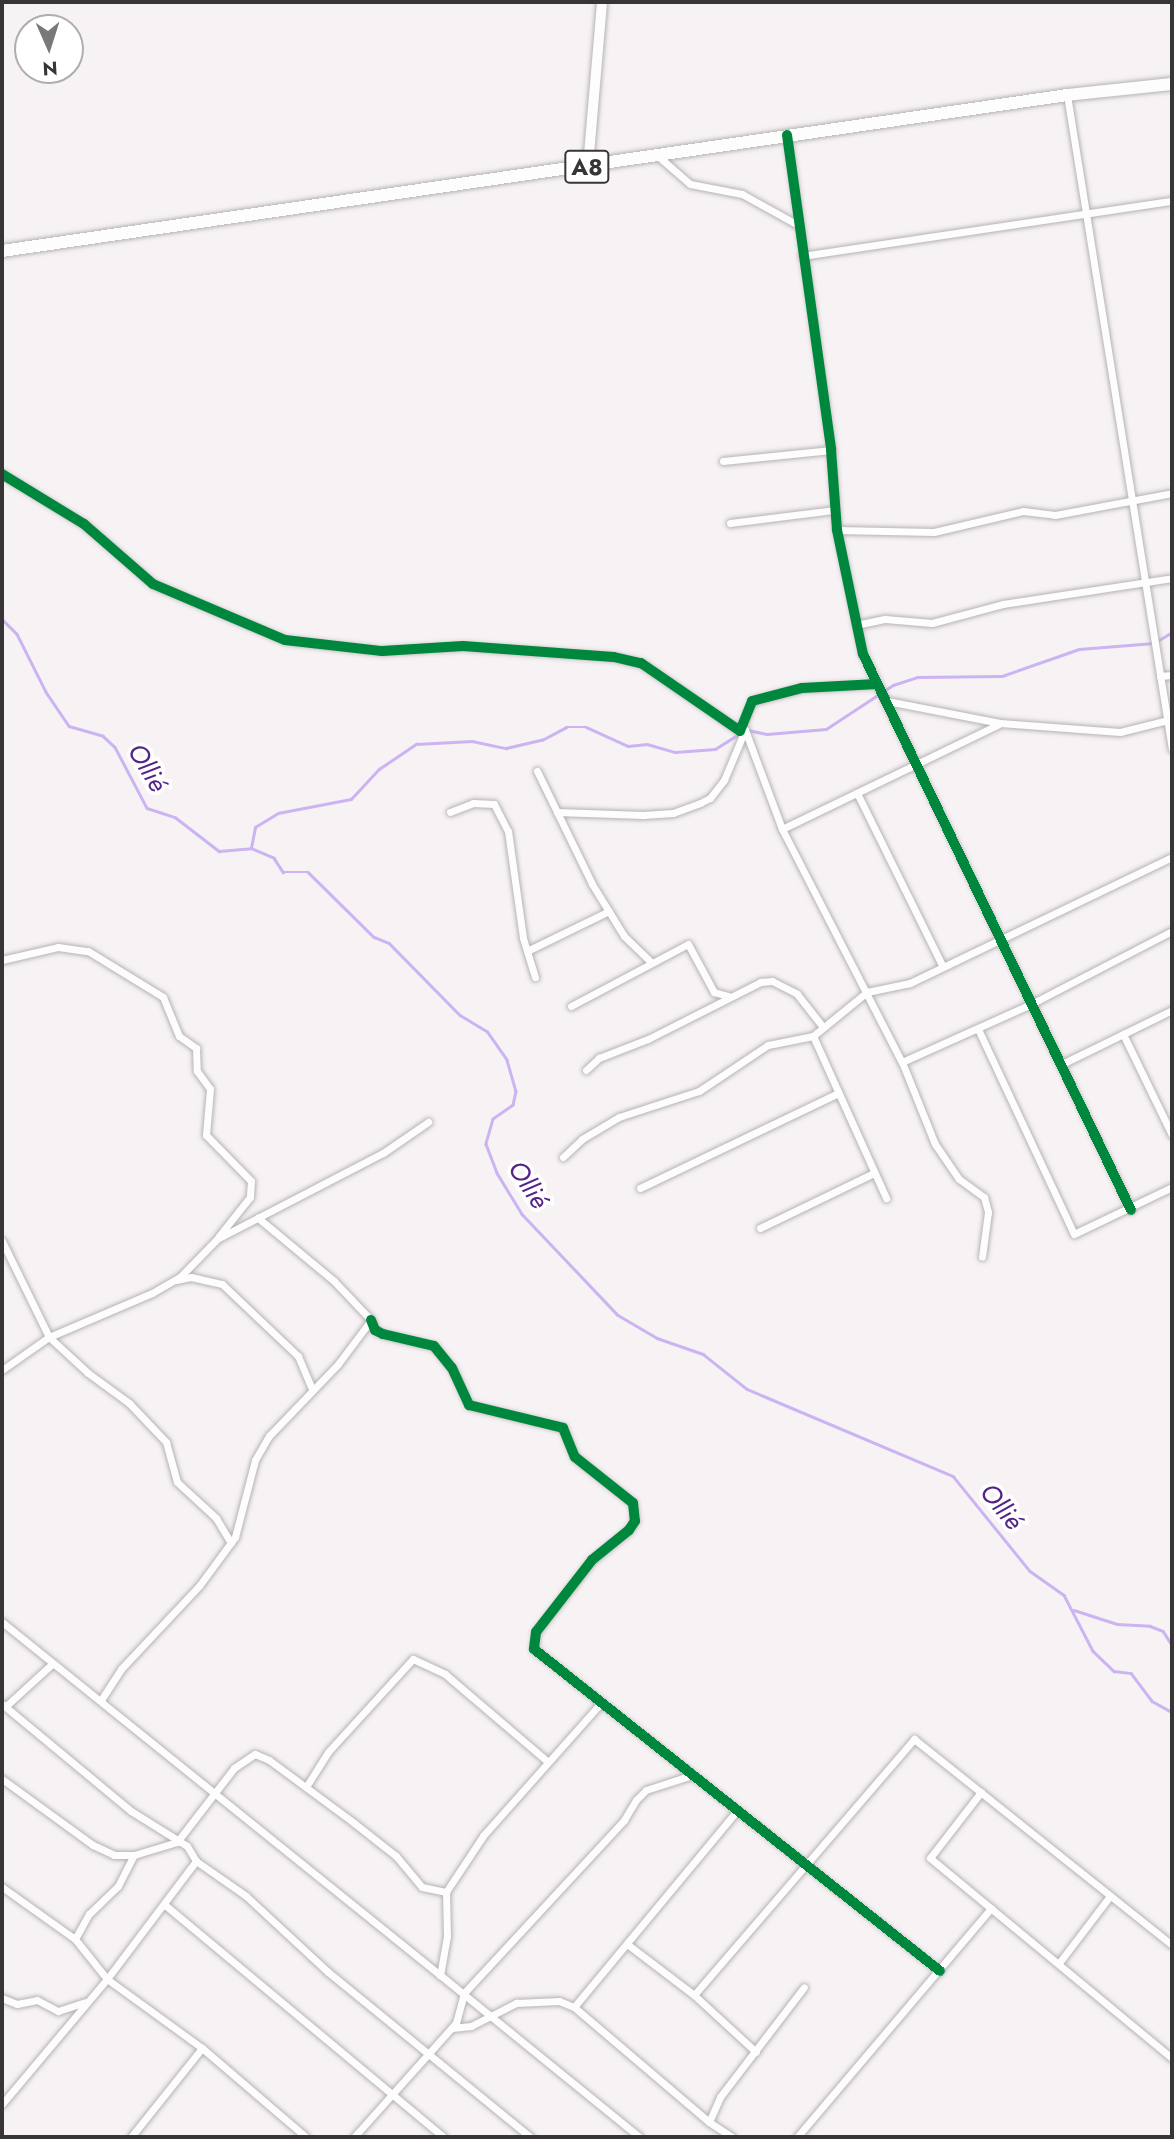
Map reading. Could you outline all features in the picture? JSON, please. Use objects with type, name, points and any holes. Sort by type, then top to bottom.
[{"type":"main road","name":"A8","points":[[2,251],[659,157],[787,135],[1067,95],[1172,84]]},
{"type":"street","points":[[588,166],[602,2]]},
{"type":"street","points":[[1067,95],[1160,676],[1170,719],[1172,749]]},
{"type":"street","points":[[787,135],[797,225],[831,450],[837,530],[863,654],[887,701],[914,765],[1003,938],[1131,1210]]},
{"type":"street","points":[[659,157],[690,184],[742,194],[797,225]]},
{"type":"street","points":[[802,256],[1172,201]]},
{"type":"street","points":[[723,461],[831,450]]},
{"type":"street","points":[[2,474],[84,524],[153,584],[285,640],[382,651],[463,646],[614,657],[641,663],[743,731],[782,828],[902,1062],[948,1167],[984,1198],[988,1212],[982,1258]]},
{"type":"street","points":[[837,530],[934,532],[1023,511],[1055,515],[1172,493]]},
{"type":"street","points":[[730,523],[835,510]]},
{"type":"street","points":[[856,625],[885,619],[932,623],[1003,604],[1172,578]]},
{"type":"street","points":[[1160,676],[1172,675]]},
{"type":"street","points":[[558,812],[643,815],[674,813],[700,803],[710,798],[724,780],[752,701],[802,688],[877,684]]},
{"type":"street","points":[[887,701],[1000,723],[1120,732],[1170,719]]},
{"type":"street","points":[[782,828],[1000,723]]},
{"type":"street","points":[[537,771],[609,911],[624,936],[651,962]]},
{"type":"street","points":[[857,793],[942,965]]},
{"type":"street","points":[[450,813],[473,803],[494,804],[508,831],[527,951],[535,977]]},
{"type":"street","points":[[563,1157],[582,1139],[619,1117],[699,1091],[768,1045],[813,1036],[867,992],[910,983],[942,965],[1172,857]]},
{"type":"street","points":[[527,951],[609,911]]},
{"type":"street","points":[[902,1062],[1033,1003],[1172,930]]},
{"type":"street","points":[[571,1006],[651,962],[691,945],[714,992],[729,996]]},
{"type":"street","points":[[2,960],[58,947],[88,951],[163,997],[179,1037],[196,1048],[197,1071],[210,1089],[206,1135],[251,1181],[250,1197],[216,1239],[172,1281]]},
{"type":"street","points":[[586,1070],[599,1058],[648,1039],[729,996],[772,981],[797,994],[823,1027]]},
{"type":"street","points":[[1062,1064],[1172,1010]]},
{"type":"street","points":[[978,1029],[1074,1234],[1131,1210],[1172,1187]]},
{"type":"street","points":[[1123,1034],[1172,1135]]},
{"type":"street","points":[[813,1036],[836,1094],[886,1198]]},
{"type":"street","points":[[640,1188],[836,1094]]},
{"type":"street","points":[[216,1239],[383,1153],[428,1122]]},
{"type":"street","points":[[760,1228],[874,1173]]},
{"type":"street","points":[[258,1218],[343,1289],[371,1320],[375,1331],[434,1346],[452,1368],[469,1405],[563,1428],[575,1457],[633,1503],[635,1521],[629,1530],[592,1560],[536,1632],[533,1647],[600,1704],[649,1739],[689,1776],[940,1970]]},
{"type":"street","points":[[2,1241],[50,1337],[88,1373],[129,1403],[166,1442],[177,1482],[216,1518],[230,1543]]},
{"type":"street","points":[[2,1370],[50,1337],[172,1281],[191,1277],[222,1284],[298,1356],[311,1387]]},
{"type":"street","points":[[101,1700],[121,1669],[183,1605],[230,1543],[255,1460],[269,1436],[311,1387],[338,1364],[371,1320]]},
{"type":"street","points":[[2,1622],[101,1700],[215,1798],[288,1849],[639,2137]]},
{"type":"street","points":[[306,1787],[328,1752],[413,1660],[445,1674],[548,1762]]},
{"type":"street","points":[[52,1664],[4,1705],[131,1811],[187,1846],[196,1861],[246,1896],[328,1972],[530,2137]]},
{"type":"street","points":[[440,1975],[447,1936],[446,1892],[483,1836],[600,1704]]},
{"type":"street","points":[[694,1995],[805,1868],[912,1739],[1172,1945]]},
{"type":"street","points":[[2,1779],[93,1845],[114,1856],[134,1855],[177,1842],[215,1798],[234,1768],[255,1754],[306,1787],[396,1856],[422,1887],[446,1892]]},
{"type":"street","points":[[354,2137],[451,2028],[462,2009],[464,1993],[624,1820],[646,1790],[689,1776]]},
{"type":"street","points":[[981,1792],[929,1856],[1172,2058]]},
{"type":"street","points":[[574,2007],[736,1812]]},
{"type":"street","points":[[75,1939],[89,1914],[118,1886],[134,1855]]},
{"type":"street","points":[[2,2104],[107,1979],[196,1861]]},
{"type":"street","points":[[2,1887],[75,1939],[107,1979],[202,2048],[306,2137]]},
{"type":"street","points":[[1059,1963],[1110,1896]]},
{"type":"street","points":[[165,1905],[389,2095],[443,2137]]},
{"type":"street","points":[[797,2137],[991,1908]]},
{"type":"street","points":[[627,1944],[694,1995],[756,2052]]},
{"type":"street","points":[[709,2122],[720,2097],[804,1987]]},
{"type":"street","points":[[2,1998],[17,2004],[37,2000],[58,2011],[86,2001]]},
{"type":"street","points":[[451,2028],[471,2026],[516,2003],[542,2000],[574,2007],[709,2122],[732,2137]]},
{"type":"street","points":[[131,2137],[202,2048]]},
{"type":"waterway","name":"Ollié","points":[[2,619],[17,634],[46,692],[69,726],[103,736],[115,747],[147,808],[175,817],[219,851],[251,848],[274,858],[283,872],[308,872],[374,937],[389,943],[460,1015],[487,1031],[507,1060],[516,1091],[513,1105],[493,1119],[486,1144],[497,1173],[522,1214],[618,1315],[657,1338],[703,1354],[747,1389],[953,1476],[1030,1571],[1064,1595],[1093,1651],[1114,1671],[1131,1673],[1152,1701],[1172,1712]]},
{"type":"waterway","points":[[748,730],[767,734],[826,729],[893,685],[917,677],[1002,676],[1079,649],[1154,643],[1172,632]]},
{"type":"waterway","points":[[251,848],[255,827],[278,813],[351,799],[379,769],[416,744],[472,741],[506,748],[542,740],[566,727],[586,727],[628,746],[647,744],[675,752],[715,749],[739,734]]},
{"type":"waterway","points":[[1074,1610],[1117,1624],[1150,1626],[1163,1631],[1172,1645]]},
{"type":"cycle path","points":[[787,135],[831,450],[837,530],[863,654],[1131,1210]]},
{"type":"cycle path","points":[[2,474],[84,524],[153,584],[285,640],[382,651],[463,646],[614,657],[641,663],[740,731],[752,701],[802,688],[877,684]]},
{"type":"cycle path","points":[[371,1320],[375,1330],[383,1334],[434,1346],[452,1368],[469,1405],[563,1428],[575,1457],[633,1503],[635,1521],[629,1530],[592,1560],[536,1632],[534,1649],[940,1971]]}]
